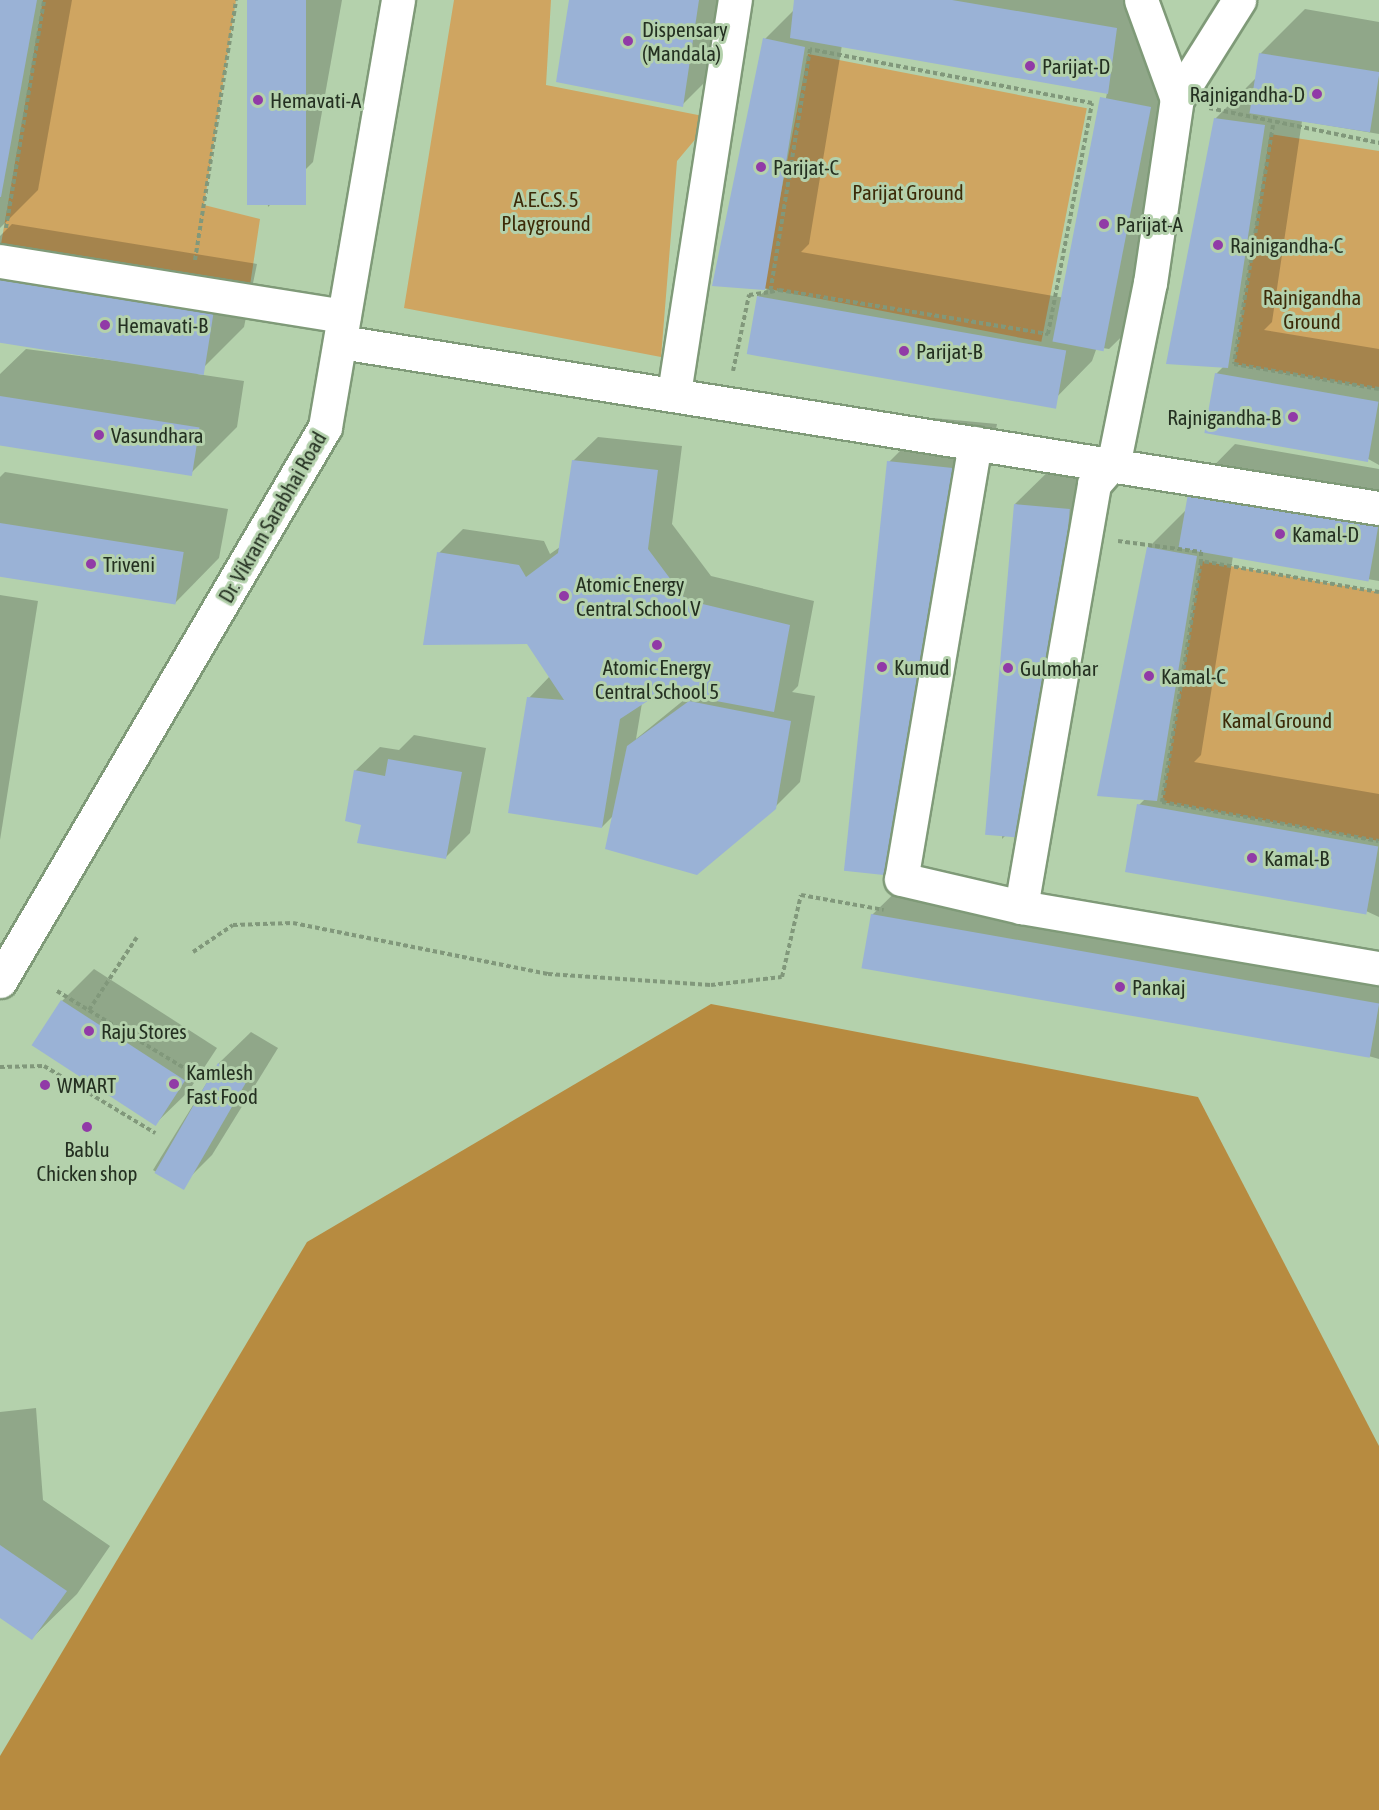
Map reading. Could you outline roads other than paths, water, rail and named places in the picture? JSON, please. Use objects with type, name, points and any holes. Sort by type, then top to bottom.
[{"type":"street","name":"Dr. Vikram Sarabhai Road","points":[[0,981],[325,427],[399,0]]},
{"type":"street","points":[[674,393],[735,0]]},
{"type":"street","points":[[1140,0],[1177,99]]},
{"type":"street","points":[[1021,907],[1094,484],[1114,462],[1150,283],[1177,99],[1239,0]]},
{"type":"street","points":[[1,261],[191,292],[342,329],[674,393],[975,443],[1114,462],[1379,508]]},
{"type":"street","points":[[975,443],[901,879],[1021,907],[1379,968]]},
{"type":"place","name":"Dispensary (Mandala)","points":[[628,41]]},
{"type":"place","name":"Parijat-D","points":[[1030,66]]},
{"type":"place","name":"Rajnigandha-D","points":[[1317,94]]},
{"type":"place","name":"Hemavati-A","points":[[258,100]]},
{"type":"place","name":"Parijat-C","points":[[761,167]]},
{"type":"place","name":"Parijat-A","points":[[1104,224]]},
{"type":"place","name":"Rajnigandha-C","points":[[1218,245]]},
{"type":"place","name":"Hemavati-B","points":[[105,325]]},
{"type":"place","name":"Parijat-B","points":[[904,351]]},
{"type":"place","name":"Rajnigandha-B","points":[[1293,417]]},
{"type":"place","name":"Vasundhara","points":[[99,435]]},
{"type":"place","name":"Kamal-D","points":[[1280,534]]},
{"type":"place","name":"Triveni","points":[[91,564]]},
{"type":"place","name":"Atomic Energy Central School V","points":[[564,596]]},
{"type":"place","name":"Atomic Energy Central School 5","points":[[657,645]]},
{"type":"place","name":"Kumud","points":[[882,667]]},
{"type":"place","name":"Gulmohar","points":[[1008,668]]},
{"type":"place","name":"Kamal-C","points":[[1149,676]]},
{"type":"place","name":"Kamal-B","points":[[1252,858]]},
{"type":"place","name":"Pankaj","points":[[1120,987]]},
{"type":"place","name":"Raju Stores","points":[[89,1031]]},
{"type":"place","name":"Kamlesh Fast Food","points":[[174,1084]]},
{"type":"place","name":"WMART","points":[[45,1085]]},
{"type":"place","name":"Bablu Chicken shop","points":[[87,1127]]},
{"type":"park label","name":"Parijat Ground","points":[[908,192]]},
{"type":"park label","name":"A.E.C.S. 5 Playground","points":[[546,211]]},
{"type":"park label","name":"Rajnigandha Ground","points":[[1312,309]]},
{"type":"park label","name":"Kamal Ground","points":[[1277,720]]}]
